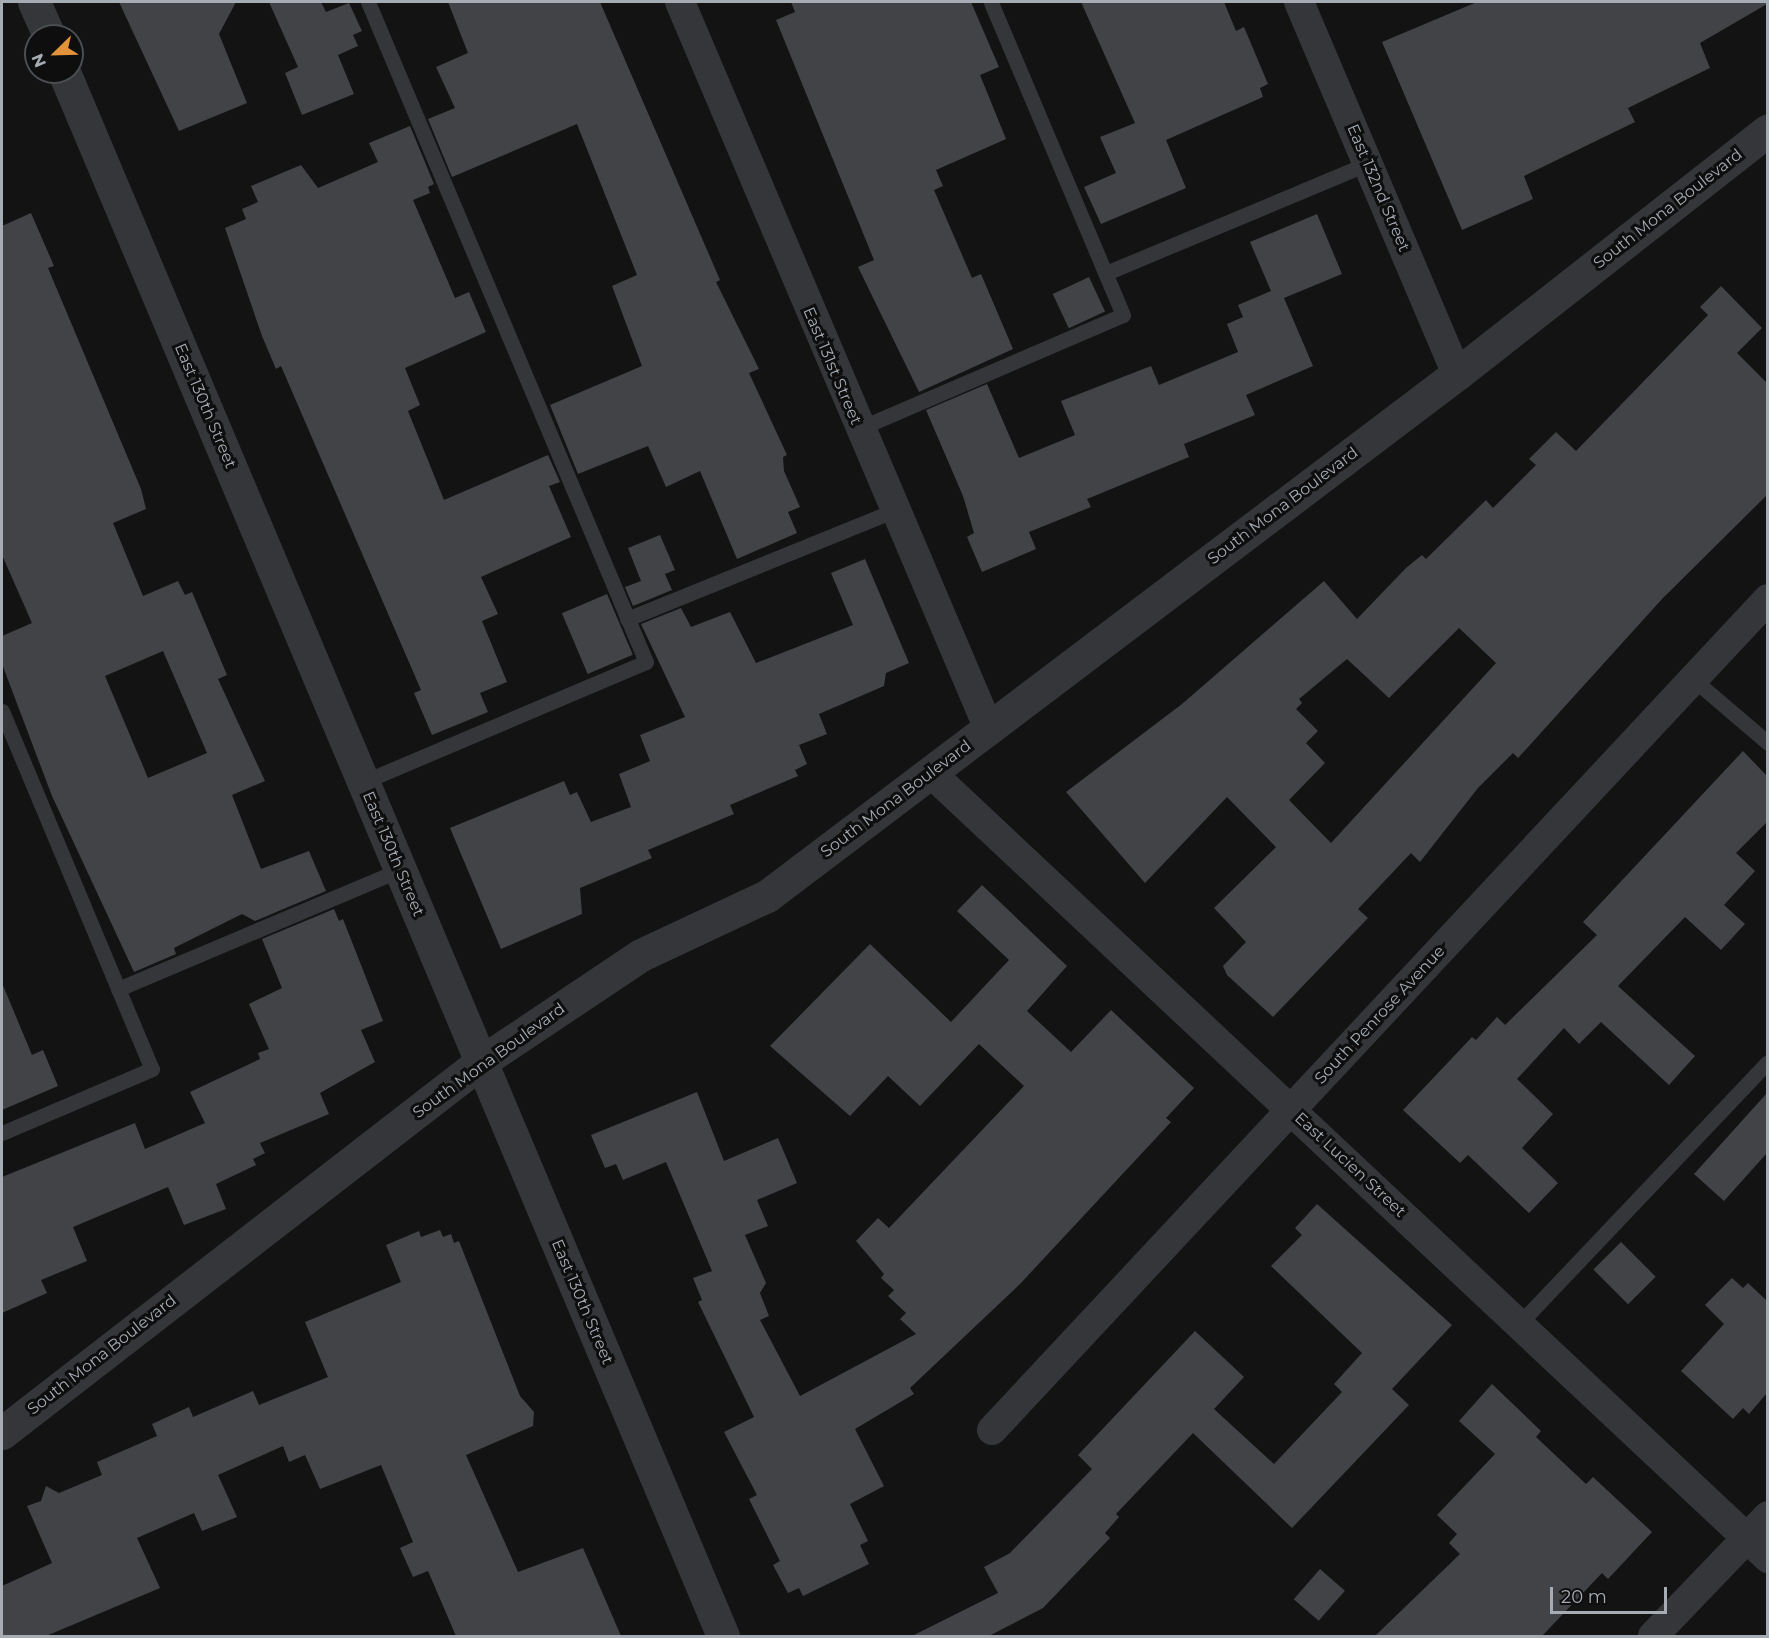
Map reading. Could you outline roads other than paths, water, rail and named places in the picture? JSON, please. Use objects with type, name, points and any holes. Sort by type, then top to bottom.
[{"type":"street","points":[[34,2],[44,24]]},
{"type":"street","name":"East 131st Street","points":[[680,2],[858,429],[989,729]]},
{"type":"street","name":"East 132nd Street","points":[[1299,2],[1457,374]]},
{"type":"street","name":"East 130th Street","points":[[69,84],[723,1636]]},
{"type":"street","name":"South Mona Boulevard","points":[[2,1433],[481,1062],[641,955],[767,896],[1457,374],[1767,130]]},
{"type":"street","name":"South Penrose Avenue","points":[[992,1430],[1767,599]]},
{"type":"street","name":"East Lucien Street","points":[[931,773],[1757,1548]]},
{"type":"street","points":[[1653,1636],[1757,1548],[1767,1516]]},
{"type":"lane","points":[[363,782],[646,662],[368,2]]},
{"type":"lane","points":[[858,429],[1123,315],[991,2]]},
{"type":"lane","points":[[1106,273],[1367,164]]},
{"type":"lane","points":[[627,619],[893,511]]},
{"type":"lane","points":[[1693,679],[1767,743]]},
{"type":"lane","points":[[2,711],[152,1069],[2,1133]]},
{"type":"lane","points":[[117,989],[400,870]]},
{"type":"lane","points":[[1519,1324],[1767,1062]]}]
